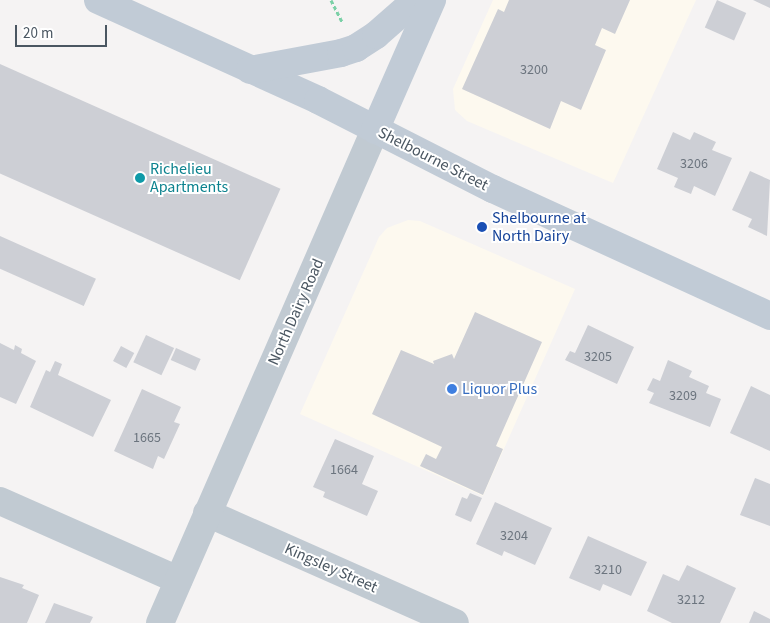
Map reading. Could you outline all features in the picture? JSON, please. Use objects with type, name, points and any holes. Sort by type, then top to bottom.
[{"type":"main road","name":"Shelbourne Street","points":[[98,0],[250,70],[493,189],[770,316]]},
{"type":"main road","points":[[250,70],[333,55],[356,48],[376,35],[416,0]]},
{"type":"main road","name":"North Dairy Road","points":[[374,130],[432,0]]},
{"type":"street","name":"North Dairy Road","points":[[160,623],[374,130]]},
{"type":"street","points":[[0,501],[178,580]]},
{"type":"street","name":"Kingsley Street","points":[[207,513],[454,623]]},
{"type":"path","points":[[331,0],[347,31]]},
{"type":"shaded area","points":[[493,0],[696,0],[613,183],[467,121],[455,110],[453,89]]},
{"type":"shaded area","points":[[408,220],[420,221],[575,289],[483,496],[300,414],[379,237],[387,228]]},
{"type":"building","points":[[509,0],[630,0],[615,34],[602,28],[595,45],[606,50],[581,110],[561,101],[550,129],[462,89],[498,9],[504,12]]},
{"type":"building","points":[[717,0],[746,13],[734,40],[705,27]]},
{"type":"building","points":[[753,0],[770,0],[770,8]]},
{"type":"building","name":"Richelieu Apartments","points":[[0,64],[280,189],[240,280],[0,173]]},
{"type":"building","points":[[673,132],[690,140],[694,132],[716,142],[712,150],[732,158],[715,196],[694,186],[691,194],[674,187],[678,178],[657,169]]},
{"type":"building","points":[[750,171],[770,180],[767,236],[748,227],[752,219],[732,210]]},
{"type":"building","points":[[0,236],[96,279],[84,306],[0,269]]},
{"type":"building","name":"Liquor Plus","points":[[475,312],[542,342],[496,446],[503,449],[483,495],[420,466],[426,454],[436,459],[442,447],[372,414],[401,350],[434,364],[433,361],[452,354],[454,359]]},
{"type":"building","points":[[588,325],[634,347],[617,384],[565,360],[570,351],[575,353]]},
{"type":"building","points":[[146,335],[174,348],[161,375],[133,362]]},
{"type":"building","points":[[0,343],[14,350],[15,345],[22,349],[21,353],[36,361],[16,404],[0,397]]},
{"type":"building","points":[[121,346],[134,353],[126,368],[113,361]]},
{"type":"building","points":[[176,348],[201,359],[195,371],[171,360]]},
{"type":"building","points":[[668,360],[692,371],[689,377],[709,386],[706,393],[721,399],[710,427],[649,403],[654,393],[647,390],[653,378],[660,381]]},
{"type":"building","points":[[55,361],[62,364],[58,375],[111,400],[93,437],[30,407],[46,370],[50,372]]},
{"type":"building","points":[[751,386],[770,395],[770,451],[730,433]]},
{"type":"building","points":[[142,389],[181,407],[174,422],[180,424],[164,459],[158,456],[153,469],[114,451]]},
{"type":"building","points":[[335,439],[374,456],[362,484],[378,491],[367,516],[323,497],[325,492],[313,487]]},
{"type":"building","points":[[755,478],[770,484],[770,526],[740,515]]},
{"type":"building","points":[[470,493],[482,498],[471,522],[455,515],[462,497],[467,499]]},
{"type":"building","points":[[495,502],[552,528],[535,565],[504,551],[502,556],[476,544]]},
{"type":"building","points":[[588,536],[647,562],[631,596],[603,584],[600,591],[569,578]]},
{"type":"building","points":[[687,565],[736,588],[720,623],[672,623],[647,611],[663,574],[679,581]]},
{"type":"building","points":[[0,577],[24,585],[22,588],[39,595],[27,623],[0,623]]},
{"type":"building","points":[[54,603],[93,617],[90,623],[45,623]]},
{"type":"building","points":[[754,611],[770,619],[770,623],[749,623]]},
{"type":"place","name":"Richelieu Apartments","points":[[140,178]]},
{"type":"place","name":"Shelbourne at North Dairy","points":[[482,227]]},
{"type":"place","name":"Liquor Plus","points":[[452,389]]}]
